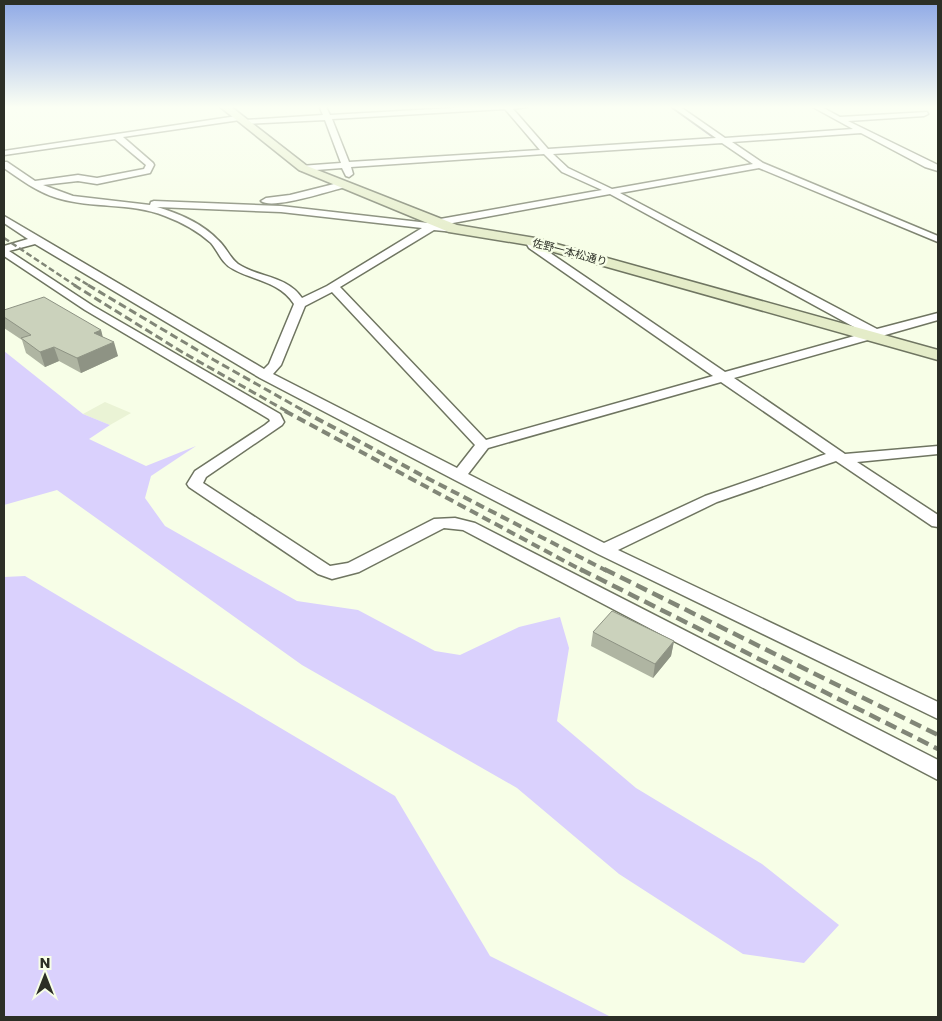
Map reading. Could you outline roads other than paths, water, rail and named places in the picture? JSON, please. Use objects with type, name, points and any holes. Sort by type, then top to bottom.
[{"type":"street","points":[[36,183],[78,178],[97,181],[147,171],[150,164],[138,154]]},
{"type":"street","name":"佐野一本松通り","points":[[284,154],[303,168],[435,225],[530,241],[872,334],[938,355]]},
{"type":"street","points":[[231,206],[349,187],[340,154]]},
{"type":"street","points":[[303,168],[518,154]]},
{"type":"street","points":[[548,154],[565,170],[610,192],[872,334]]},
{"type":"street","points":[[743,154],[760,165],[938,239]]},
{"type":"street","points":[[906,154],[938,168]]},
{"type":"street","points":[[4,164],[45,189],[68,197],[124,203],[231,206],[435,225],[760,165]]},
{"type":"street","points":[[4,176],[16,173]]},
{"type":"street","points":[[124,203],[166,213],[192,225],[215,242],[233,266],[287,288],[294,292],[300,304]]},
{"type":"street","points":[[4,219],[36,240],[265,375],[604,550],[938,711]]},
{"type":"street","points":[[265,375],[275,365],[300,304],[331,288],[435,225]]},
{"type":"street","points":[[4,251],[36,240]]},
{"type":"street","points":[[530,241],[533,246],[721,377],[938,522]]},
{"type":"street","points":[[4,251],[89,308],[275,417],[277,422],[270,428],[200,474],[195,484],[324,570],[332,573],[353,568],[440,523],[459,522],[496,539],[938,771]]},
{"type":"street","points":[[331,288],[336,290],[483,445]]},
{"type":"street","points":[[458,476],[483,445],[938,316]]},
{"type":"street","points":[[604,550],[711,499],[826,458],[938,450]]},
{"type":"railway","points":[[4,238],[76,286]]},
{"type":"railway","points":[[75,277],[90,286]]},
{"type":"railway","points":[[74,285],[182,352],[288,412]]},
{"type":"railway","points":[[88,285],[306,412]]},
{"type":"railway","points":[[285,411],[583,571]]},
{"type":"railway","points":[[303,411],[427,478],[607,571]]},
{"type":"railway","points":[[580,569],[938,749]]},
{"type":"railway","points":[[604,569],[938,735]]}]
